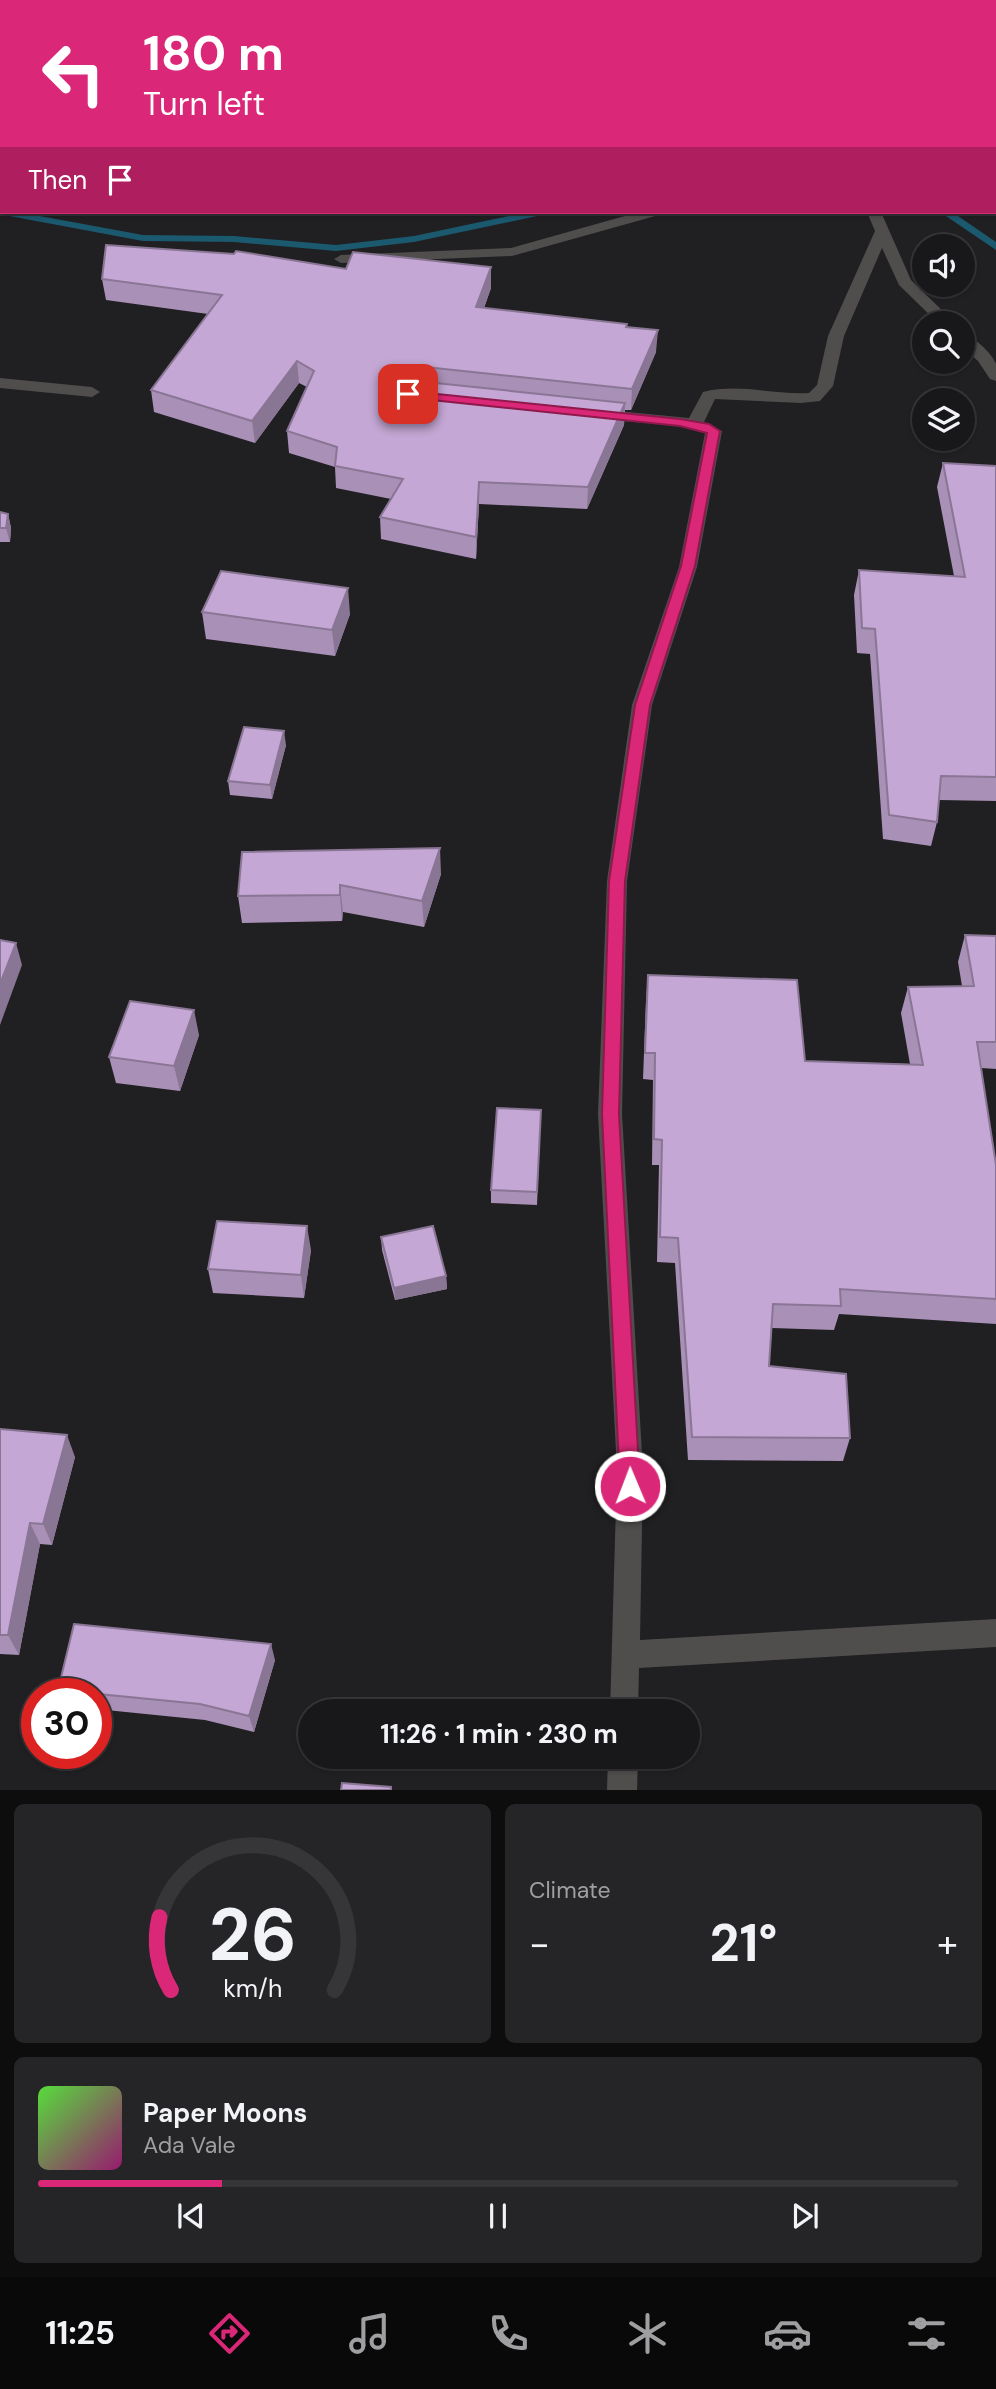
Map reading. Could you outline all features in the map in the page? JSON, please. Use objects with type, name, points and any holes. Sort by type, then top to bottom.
[{"type":"street","points":[[341,259],[512,252],[647,214]]},
{"type":"street","points":[[875,214],[904,282],[934,311]]},
{"type":"street","points":[[694,425],[709,395],[732,391],[796,399],[814,398],[825,386],[836,336],[882,231]]},
{"type":"street","points":[[975,350],[996,376]]},
{"type":"street","points":[[0,383],[92,392]]},
{"type":"street","points":[[571,411],[694,425],[714,431],[688,566],[642,705],[617,881],[610,1114],[630,1469],[624,1699]]},
{"type":"street","points":[[626,1654],[996,1633]]},
{"type":"street","points":[[622,1790],[623,1769]]},
{"type":"building","points":[[106,245],[234,254],[236,251],[346,269],[353,252],[491,267],[476,307],[658,330],[632,389],[407,365],[398,370],[398,375],[407,380],[625,403],[588,487],[479,482],[476,537],[380,517],[403,479],[335,466],[337,447],[287,431],[314,371],[297,361],[252,421],[151,390],[222,295],[102,279]]},
{"type":"building","points":[[943,463],[996,466],[996,777],[941,776],[937,822],[889,815],[875,629],[862,628],[859,570],[965,577]]},
{"type":"building","points":[[0,512],[8,514],[6,528],[0,528]]},
{"type":"building","points":[[221,571],[348,588],[332,630],[202,612]]},
{"type":"building","points":[[244,727],[284,731],[270,785],[228,781]]},
{"type":"building","points":[[440,848],[422,901],[340,885],[340,895],[238,896],[242,852]]},
{"type":"building","points":[[965,935],[996,936],[996,1042],[977,1042],[996,1165],[996,1299],[840,1289],[841,1306],[773,1304],[769,1366],[846,1374],[850,1438],[692,1437],[678,1238],[660,1237],[662,1140],[654,1139],[655,1053],[645,1053],[648,975],[797,980],[805,1061],[923,1065],[908,987],[974,986]]},
{"type":"building","points":[[0,940],[16,943],[0,984]]},
{"type":"building","points":[[130,1001],[194,1010],[174,1066],[109,1057]]},
{"type":"building","points":[[497,1108],[541,1110],[537,1192],[491,1190]]},
{"type":"building","points":[[217,1221],[307,1226],[301,1275],[208,1269]]},
{"type":"building","points":[[433,1226],[446,1276],[394,1288],[381,1237]]},
{"type":"building","points":[[0,1429],[67,1435],[43,1524],[30,1523],[8,1635],[0,1635]]},
{"type":"building","points":[[74,1624],[271,1644],[249,1716],[200,1704],[112,1695],[112,1678],[61,1678]]},
{"type":"building","points":[[342,1783],[391,1787],[391,1790],[341,1790]]},
{"type":"waterway","points":[[13,214],[143,238],[234,239],[336,248],[414,239],[533,214]]},
{"type":"waterway","points":[[948,214],[996,247]]},
{"type":"route","points":[[408,394],[680,423],[704,426],[714,431],[688,566],[642,705],[617,881],[610,1114],[630,1486]]}]
